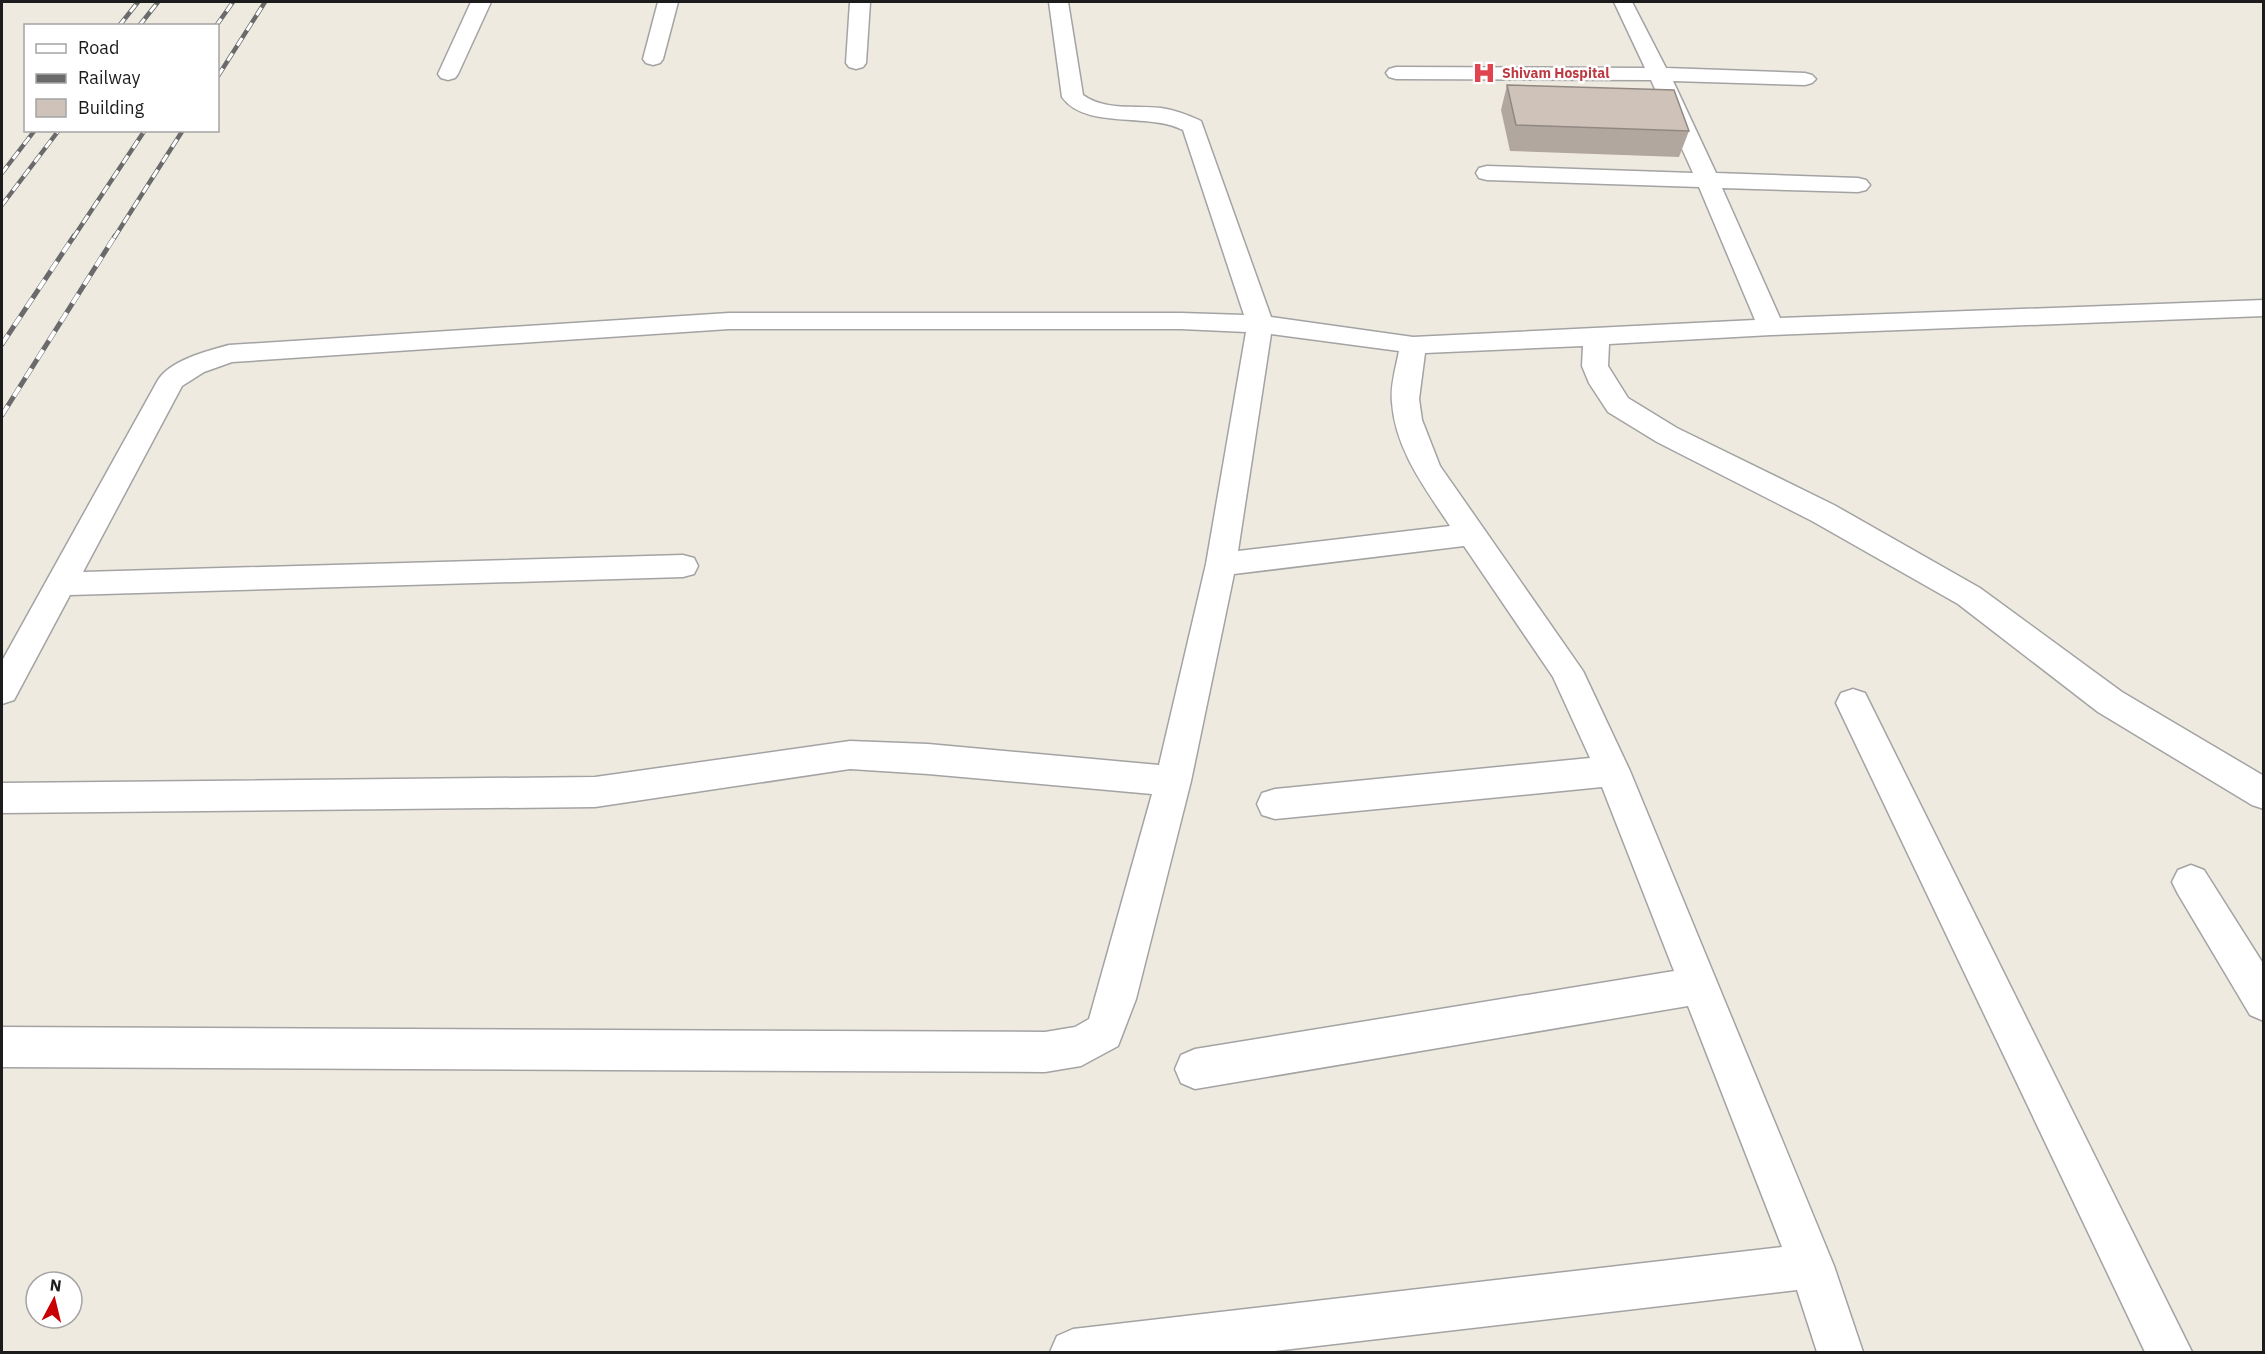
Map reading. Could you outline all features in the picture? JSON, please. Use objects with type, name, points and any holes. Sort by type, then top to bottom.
[{"type":"street","points":[[448,74],[481,2]]},
{"type":"street","points":[[653,60],[668,2]]},
{"type":"street","points":[[856,63],[860,2]]},
{"type":"street","points":[[2,1047],[1045,1052],[1081,1046],[1104,1032],[1116,999],[1173,781],[1221,564],[1260,324],[1193,126],[1182,118],[1161,114],[1093,110],[1080,105],[1073,97],[1058,2]]},
{"type":"street","points":[[1623,2],[1659,74],[1772,327]]},
{"type":"street","points":[[1396,73],[1659,74],[1805,79]]},
{"type":"street","points":[[1487,173],[1858,185]]},
{"type":"street","points":[[2,691],[172,380],[195,366],[229,354],[729,321],[1158,321],[1260,324],[1413,345],[1772,327],[2264,308]]},
{"type":"street","points":[[1596,337],[1595,366],[1618,405],[1667,435],[1823,513],[1969,596],[2110,702],[2264,794]]},
{"type":"street","points":[[1413,345],[1405,399],[1408,420],[1427,469],[1567,671],[1612,771],[1812,1266],[1840,1353]]},
{"type":"street","points":[[1221,564],[1472,534]]},
{"type":"street","points":[[60,584],[683,566]]},
{"type":"street","points":[[1853,703],[2169,1353]]},
{"type":"street","points":[[2,798],[595,792],[850,755],[928,759],[1173,781]]},
{"type":"street","points":[[1275,804],[1612,771]]},
{"type":"street","points":[[2191,882],[2264,1002]]},
{"type":"street","points":[[1195,1069],[1697,986]]},
{"type":"street","points":[[1073,1353],[1812,1266]]},
{"type":"building","points":[[1507,85],[1674,90],[1689,131],[1516,125]]},
{"type":"railway","points":[[121,24],[138,2]]},
{"type":"railway","points":[[141,24],[158,2]]},
{"type":"railway","points":[[217,24],[233,2]]},
{"type":"railway","points":[[219,74],[265,2]]},
{"type":"railway","points":[[2,173],[33,132]]},
{"type":"railway","points":[[2,205],[57,132]]},
{"type":"railway","points":[[73,238],[144,132]]},
{"type":"railway","points":[[114,238],[182,132]]},
{"type":"railway","points":[[2,344],[74,236]]},
{"type":"railway","points":[[2,415],[115,236]]},
{"type":"place","name":"Shivam Hospital","points":[[1484,73]]}]
